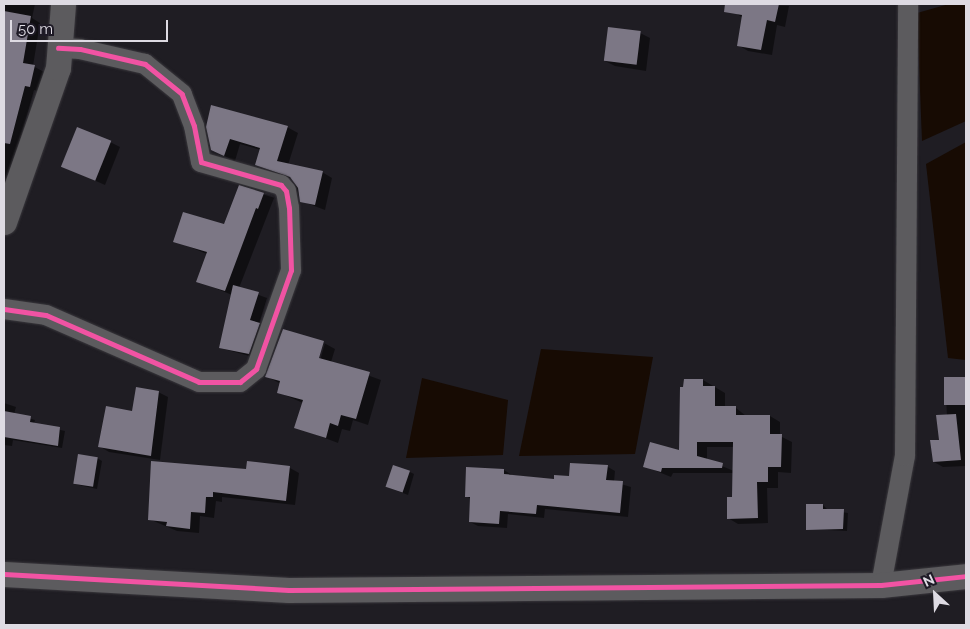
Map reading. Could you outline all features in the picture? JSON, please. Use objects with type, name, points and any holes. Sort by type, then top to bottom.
[{"type":"street","points":[[4,222],[58,68],[58,48],[63,4]]},
{"type":"street","points":[[881,584],[905,456],[908,4]]},
{"type":"street","points":[[4,309],[46,315],[199,382],[240,382],[256,369],[291,270],[289,208],[286,191],[281,185],[201,162],[182,94],[146,64],[80,49],[58,48]]},
{"type":"street","points":[[4,574],[289,590],[881,584],[966,576]]},
{"type":"shaded area","points":[[949,4],[966,4],[966,121],[922,141],[917,13]]},
{"type":"shaded area","points":[[966,142],[966,360],[948,358],[926,164]]},
{"type":"shaded area","points":[[541,349],[653,357],[635,454],[519,456]]},
{"type":"shaded area","points":[[422,378],[508,400],[503,455],[406,458]]},
{"type":"building","points":[[725,4],[779,4],[775,22],[767,20],[761,50],[737,46],[742,15],[724,12]]},
{"type":"building","points":[[4,11],[31,16],[23,63],[35,65],[30,87],[25,86],[10,144],[4,143]]},
{"type":"building","points":[[608,27],[641,31],[637,65],[604,61]]},
{"type":"building","points":[[211,105],[288,126],[277,161],[323,171],[315,205],[300,202],[298,188],[290,177],[255,165],[260,148],[230,139],[224,156],[211,150],[206,127]]},
{"type":"building","points":[[77,127],[111,141],[95,181],[61,167]]},
{"type":"building","points":[[239,185],[274,196],[264,193],[258,209],[256,208],[225,291],[196,282],[207,252],[173,242],[183,212],[224,224]]},
{"type":"building","points":[[233,285],[259,292],[250,320],[260,323],[249,354],[219,348]]},
{"type":"building","points":[[283,329],[324,341],[319,358],[370,372],[356,419],[341,415],[338,426],[330,423],[326,438],[294,428],[303,400],[277,393],[280,381],[265,377]]},
{"type":"building","points":[[944,377],[966,377],[966,405],[944,405]]},
{"type":"building","points":[[684,379],[703,379],[703,386],[715,386],[715,406],[736,406],[736,415],[770,415],[770,434],[782,434],[781,467],[768,467],[768,482],[757,482],[758,518],[727,519],[727,497],[732,497],[733,442],[697,442],[697,456],[723,463],[722,468],[662,468],[661,472],[643,467],[650,442],[679,450],[680,387],[683,387]]},
{"type":"building","points":[[136,387],[159,391],[151,456],[98,447],[106,406],[132,411]]},
{"type":"building","points":[[4,411],[31,416],[30,422],[60,427],[58,446],[4,437]]},
{"type":"building","points":[[956,414],[961,460],[933,462],[930,440],[939,440],[936,415]]},
{"type":"building","points":[[78,454],[98,457],[93,487],[73,484]]},
{"type":"building","points":[[151,461],[246,469],[247,461],[290,466],[286,501],[213,492],[213,497],[206,497],[205,513],[191,512],[190,529],[166,526],[167,522],[148,520]]},
{"type":"building","points":[[570,463],[608,465],[606,480],[623,481],[620,513],[537,505],[536,514],[500,511],[499,524],[469,522],[470,497],[465,497],[466,467],[504,469],[504,474],[554,479],[554,475],[569,476]]},
{"type":"building","points":[[393,465],[410,471],[403,493],[386,487]]},
{"type":"building","points":[[806,504],[823,504],[823,509],[844,509],[843,529],[806,530]]},
{"type":"cycle path","points":[[4,309],[46,315],[199,382],[240,382],[256,369],[291,270],[289,208],[286,191],[281,185],[201,162],[194,126],[182,94],[145,64],[80,49],[58,48]]},
{"type":"cycle path","points":[[4,574],[289,590],[881,585],[966,576]]}]
